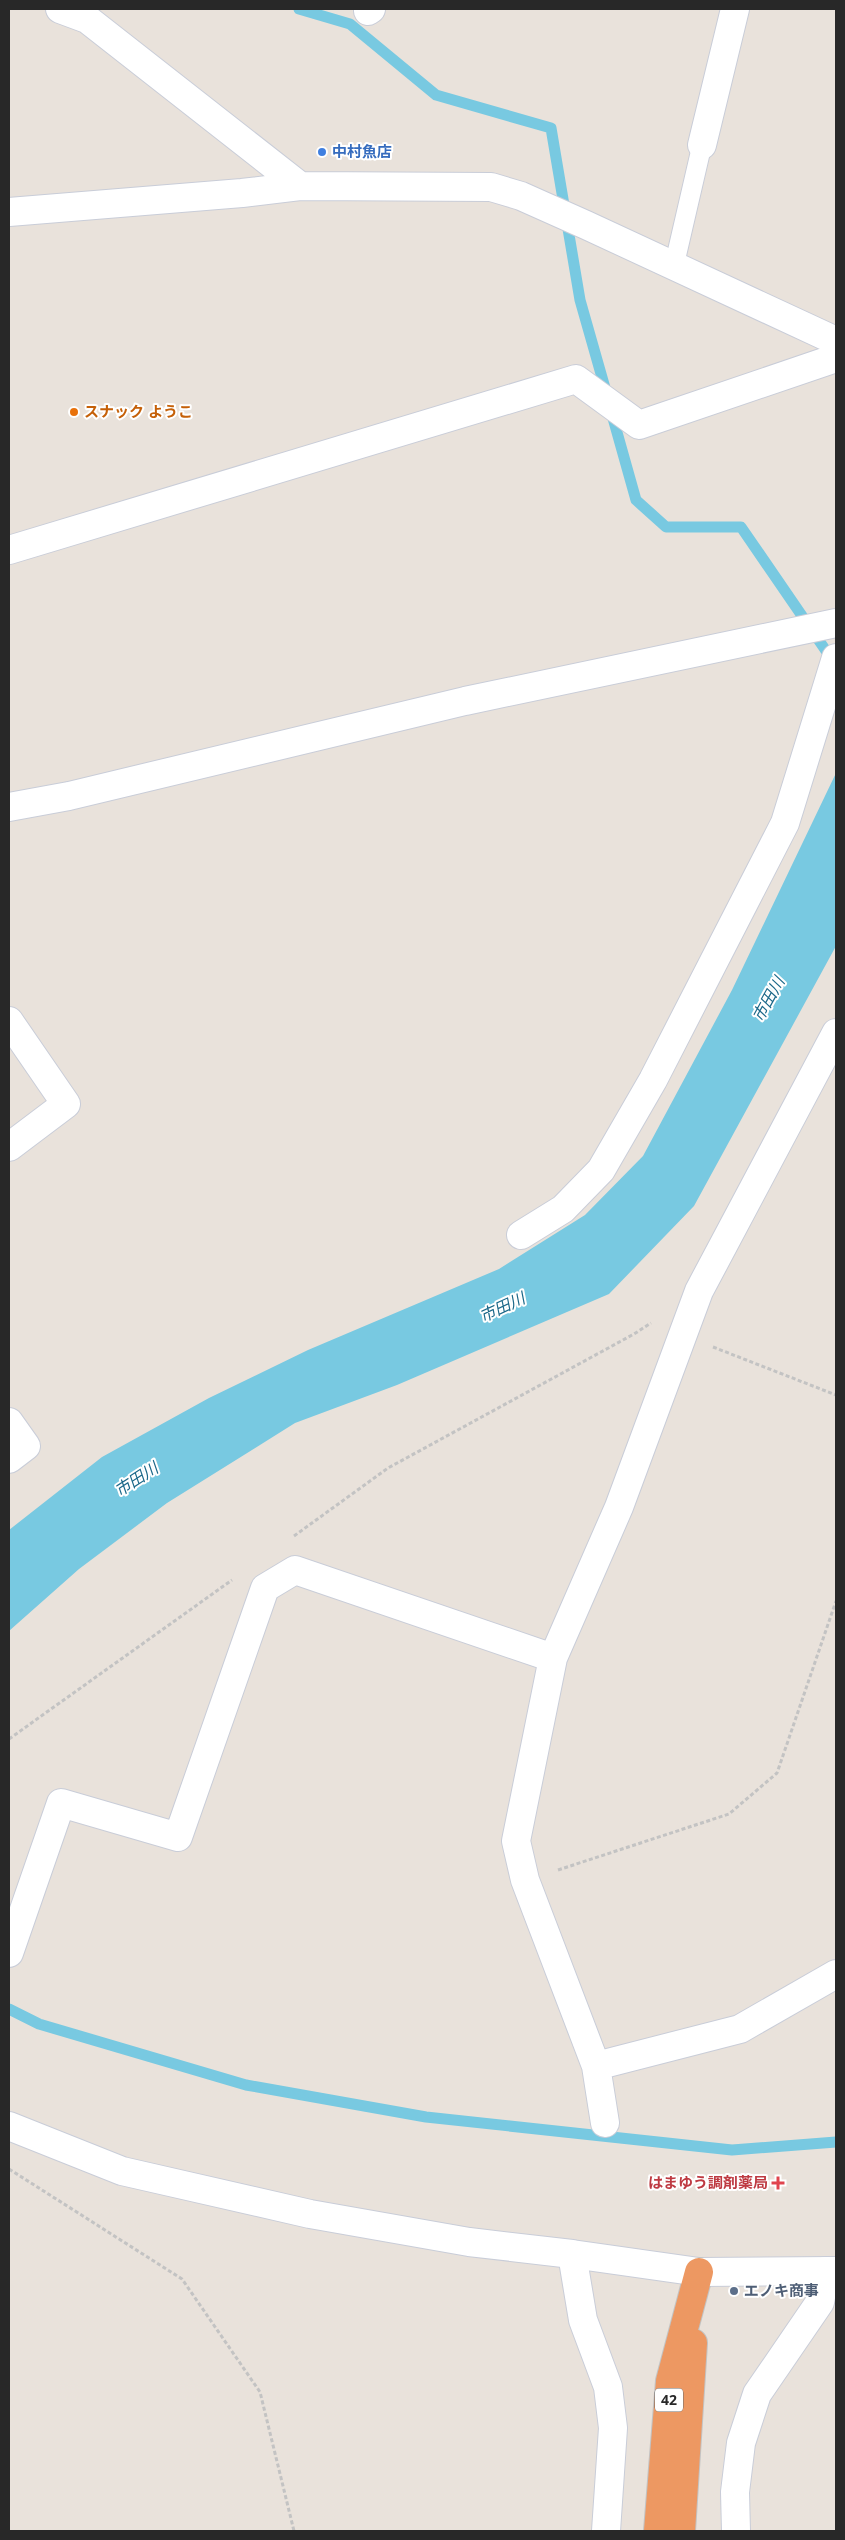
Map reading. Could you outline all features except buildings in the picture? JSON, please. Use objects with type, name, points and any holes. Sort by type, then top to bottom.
[{"type":"highway","name":"42","points":[[658,2531],[670,2381],[699,2272]]},
{"type":"highway","name":"42","points":[[681,2531],[699,2272]]},
{"type":"street","points":[[60,9],[87,19],[300,186]]},
{"type":"street","points":[[702,144],[735,9]]},
{"type":"street","points":[[9,212],[242,193],[300,186],[491,186],[522,196],[836,341]]},
{"type":"street","points":[[9,550],[576,379],[639,425],[836,358]]},
{"type":"street","points":[[9,807],[69,796],[465,700],[836,622]]},
{"type":"street","points":[[521,1235],[563,1209],[601,1170],[653,1080],[785,823],[836,658]]},
{"type":"street","points":[[605,2123],[596,2066],[526,1880],[516,1842],[553,1658],[619,1506],[699,1290],[836,1033]]},
{"type":"street","points":[[9,1148],[66,1104],[13,1036]]},
{"type":"street","points":[[9,1422],[26,1446],[9,1459]]},
{"type":"street","points":[[9,1953],[61,1803],[178,1837],[266,1588],[295,1570],[553,1658]]},
{"type":"street","points":[[596,2066],[740,2029],[836,1974]]},
{"type":"street","points":[[9,2126],[122,2171],[319,2215],[469,2242],[699,2272],[831,2271],[820,2302],[757,2394],[741,2443],[735,2492],[736,2531]]},
{"type":"street","points":[[572,2254],[584,2320],[608,2387],[613,2428],[606,2531]]},
{"type":"lane","points":[[674,266],[702,144]]},
{"type":"path","points":[[292,1537],[388,1468],[634,1334],[699,1290]]},
{"type":"path","points":[[682,1335],[836,1395]]},
{"type":"path","points":[[9,1739],[235,1577]]},
{"type":"path","points":[[526,1880],[729,1814],[777,1773],[836,1601]]},
{"type":"path","points":[[9,2169],[182,2279],[260,2392],[294,2531]]},
{"type":"water","name":"市田川","points":[[836,773],[836,946],[694,1206],[609,1294],[397,1385],[295,1423],[167,1503],[79,1569],[9,1631],[9,1530],[102,1457],[209,1398],[308,1350],[499,1269],[585,1215],[643,1156],[732,990]]},
{"type":"waterway","points":[[299,9],[350,24],[436,95],[551,128],[580,300],[607,395]]},
{"type":"waterway","points":[[611,411],[636,500],[666,527],[741,527],[833,661]]},
{"type":"waterway","points":[[9,2009],[39,2024],[246,2085],[426,2117],[732,2150],[836,2142]]},
{"type":"place","name":"中村魚店","points":[[322,152]]},
{"type":"place","name":"スナック ようこ","points":[[74,412]]},
{"type":"place","name":"はまゆう調剤薬局","points":[[778,2183]]},
{"type":"place","name":"エノキ商事","points":[[734,2291]]}]
